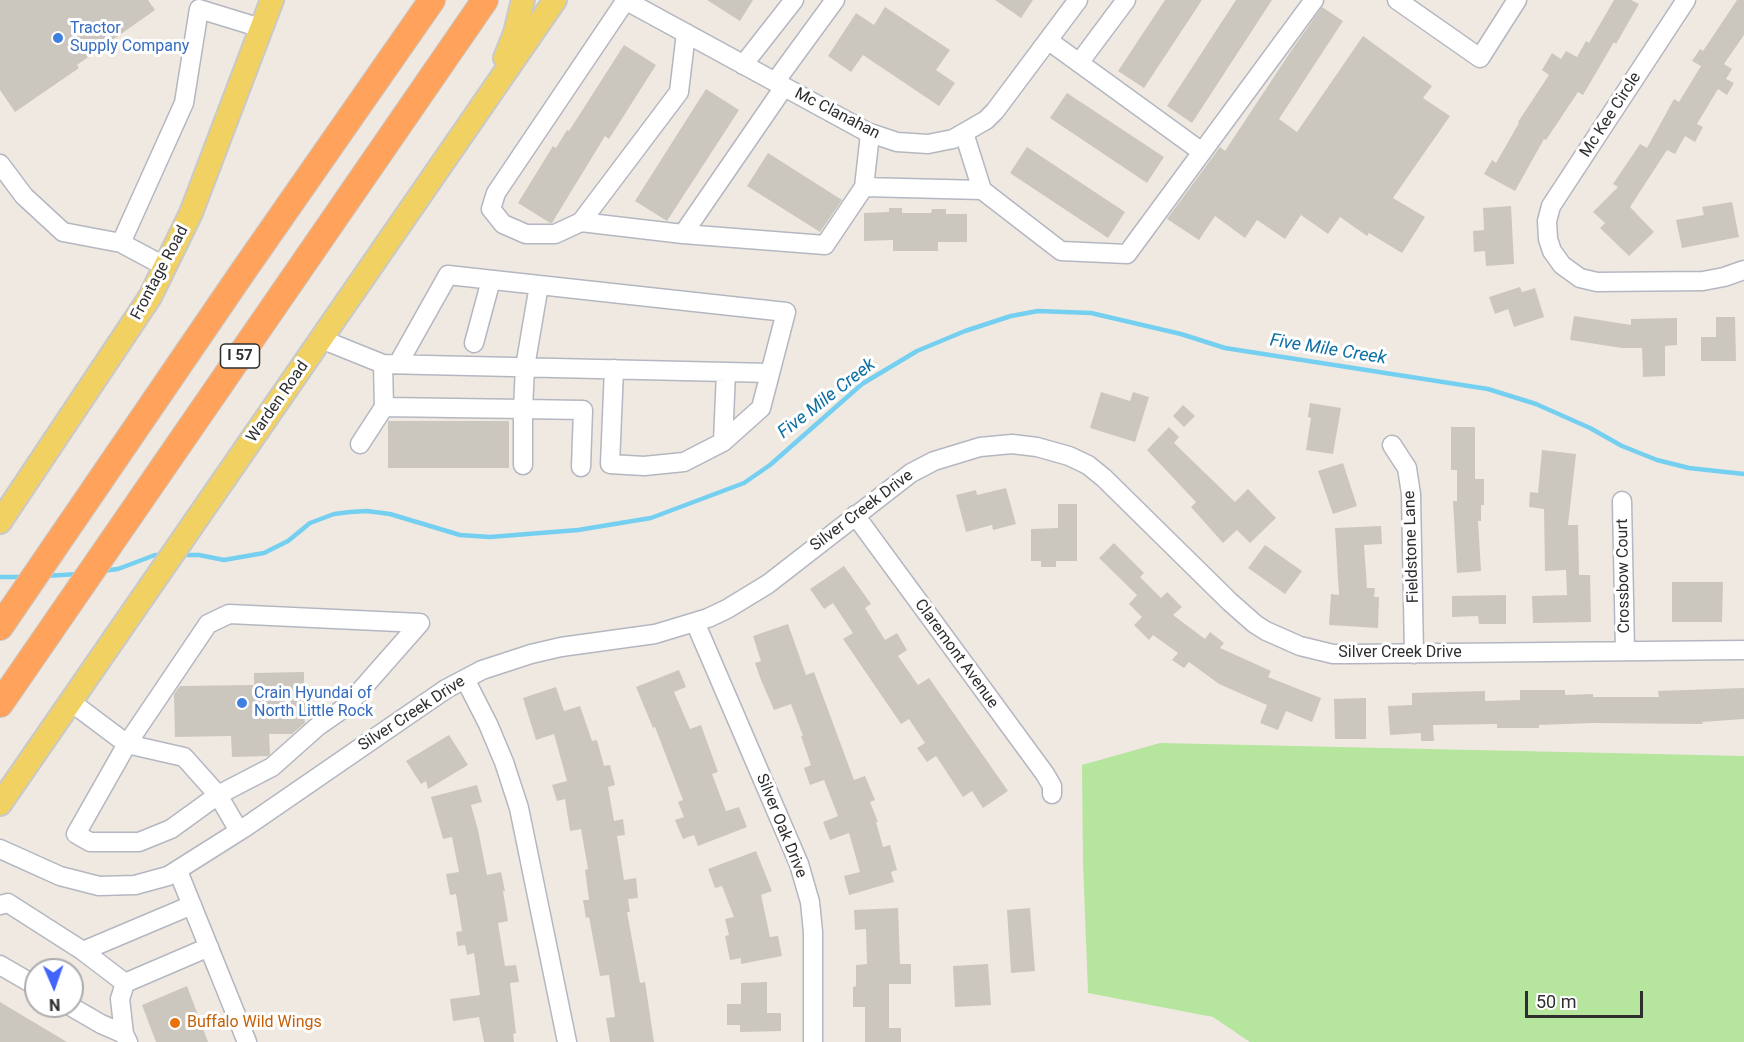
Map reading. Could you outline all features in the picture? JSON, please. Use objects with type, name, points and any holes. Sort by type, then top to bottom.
[{"type":"highway","name":"I 57","points":[[0,627],[432,0]]},
{"type":"highway","name":"I 57","points":[[0,704],[485,0]]},
{"type":"main road","name":"Frontage Road","points":[[0,522],[121,344],[166,267],[195,203],[273,0]]},
{"type":"main road","points":[[491,93],[515,33],[523,0]]},
{"type":"main road","name":"Warden Road","points":[[0,804],[555,0]]},
{"type":"street","points":[[626,0],[496,193],[490,210],[503,224],[526,234],[555,234],[581,222],[679,92],[686,33]]},
{"type":"street","name":"Mc Clanahan","points":[[626,0],[870,134],[897,142],[928,144],[953,139],[996,111],[1078,0]]},
{"type":"street","points":[[744,65],[794,0]]},
{"type":"street","points":[[683,234],[835,0]]},
{"type":"street","points":[[1079,63],[1126,0]]},
{"type":"street","points":[[964,133],[982,190],[1061,251],[1126,254],[1314,0]]},
{"type":"street","points":[[1397,0],[1480,58],[1517,0]]},
{"type":"street","name":"Mc Kee Circle","points":[[1686,0],[1551,206],[1547,221],[1548,234],[1552,251],[1562,265],[1580,278],[1597,282],[1703,280],[1724,277],[1744,270]]},
{"type":"street","points":[[121,243],[184,103],[197,3],[261,28]]},
{"type":"street","points":[[1049,41],[1202,152]]},
{"type":"street","points":[[581,222],[683,234],[825,245],[864,187],[870,134]]},
{"type":"street","points":[[0,164],[24,196],[63,232],[121,243],[166,267]]},
{"type":"street","points":[[864,187],[982,190]]},
{"type":"street","points":[[360,444],[384,407],[390,364],[448,275],[786,312],[761,408],[723,442],[684,462],[644,466],[610,464],[614,369]]},
{"type":"street","points":[[474,343],[491,280]]},
{"type":"street","points":[[523,465],[525,367],[538,285]]},
{"type":"street","points":[[321,339],[390,364],[770,373]]},
{"type":"street","points":[[723,442],[726,372]]},
{"type":"street","points":[[384,407],[583,410],[581,467]]},
{"type":"street","name":"Silver Creek Drive","points":[[0,849],[60,876],[99,886],[151,882],[178,871],[446,689],[482,670],[531,654],[561,647],[655,634],[727,609],[753,594],[911,473],[934,460],[980,447],[1012,444],[1053,450],[1088,465],[1230,602],[1266,631],[1289,643],[1333,654],[1744,650]]},
{"type":"street","name":"Fieldstone Lane","points":[[1392,445],[1407,468],[1412,494],[1414,654]]},
{"type":"street","name":"Crossbow Court","points":[[1622,501],[1625,651]]},
{"type":"street","name":"Claremont Avenue","points":[[855,515],[1045,774],[1052,786],[1052,794]]},
{"type":"street","points":[[229,614],[420,622],[347,706],[317,727],[272,766],[218,795],[171,829],[139,842],[90,842],[76,834],[127,744],[208,624],[229,614]]},
{"type":"street","name":"Silver Oak Drive","points":[[695,622],[799,864],[810,902],[813,932],[813,1042]]},
{"type":"street","points":[[465,679],[500,753],[519,808],[567,1042]]},
{"type":"street","points":[[71,702],[127,744],[184,757],[218,795],[239,831]]},
{"type":"street","points":[[178,871],[247,1042]]},
{"type":"street","points":[[0,905],[8,903],[83,951],[125,983]]},
{"type":"street","points":[[83,951],[192,905]]},
{"type":"street","points":[[126,1038],[120,999],[125,983],[209,947]]},
{"type":"street","points":[[0,965],[24,979]]},
{"type":"street","points":[[84,1014],[126,1038]]},
{"type":"green space","points":[[1160,743],[1744,756],[1744,1042],[1250,1042],[1213,1017],[1088,993],[1082,765]]},
{"type":"building","name":"Tractor Supply Company","points":[[0,0],[148,0],[155,10],[77,65],[79,68],[15,112],[0,90]]},
{"type":"building","points":[[707,0],[753,0],[740,21]]},
{"type":"building","points":[[995,0],[1033,0],[1021,18]]},
{"type":"building","points":[[1165,0],[1202,0],[1144,88],[1118,71]]},
{"type":"building","points":[[1236,0],[1272,0],[1192,123],[1167,106]]},
{"type":"building","points":[[1614,0],[1631,0],[1639,4],[1583,95],[1578,92],[1546,140],[1544,139],[1515,191],[1484,174],[1492,160],[1496,163],[1518,122],[1549,75],[1542,70],[1552,53],[1561,59],[1566,51],[1577,57],[1586,41],[1589,43]]},
{"type":"building","points":[[1737,0],[1744,0],[1744,35],[1724,64],[1732,69],[1726,79],[1734,83],[1727,95],[1718,89],[1697,124],[1703,127],[1695,142],[1685,136],[1675,154],[1667,150],[1630,207],[1654,232],[1629,256],[1600,228],[1605,223],[1593,212],[1618,187],[1613,184],[1640,144],[1647,148],[1674,99],[1679,102],[1701,66],[1692,61],[1700,49],[1703,51]]},
{"type":"building","points":[[885,7],[950,50],[936,70],[955,83],[939,106],[863,55],[851,72],[828,56],[856,13],[874,25]]},
{"type":"building","points":[[1322,7],[1343,21],[1279,119],[1297,132],[1363,36],[1432,86],[1423,98],[1450,116],[1393,198],[1425,217],[1402,253],[1369,233],[1367,236],[1340,217],[1328,234],[1301,215],[1285,239],[1257,220],[1245,238],[1215,216],[1199,240],[1167,219],[1220,147],[1225,151]]},
{"type":"building","points":[[624,45],[656,65],[609,139],[605,136],[550,223],[518,203],[553,146],[556,148],[567,130],[569,131]]},
{"type":"building","points":[[706,89],[739,110],[667,221],[635,201]]},
{"type":"building","points":[[1067,93],[1164,157],[1147,183],[1050,118]]},
{"type":"building","points":[[1027,147],[1125,212],[1108,238],[1010,173]]},
{"type":"building","points":[[768,153],[842,200],[820,232],[747,186]]},
{"type":"building","points":[[1732,202],[1739,237],[1682,248],[1676,220],[1704,215],[1702,207]]},
{"type":"building","points":[[1511,206],[1514,264],[1486,266],[1485,251],[1474,252],[1473,231],[1484,230],[1483,208]]},
{"type":"building","points":[[889,208],[902,208],[902,213],[931,213],[932,209],[946,209],[946,214],[967,214],[967,242],[938,242],[938,251],[893,251],[893,240],[864,241],[864,213],[889,212]]},
{"type":"building","points":[[1520,287],[1522,292],[1535,288],[1544,317],[1514,327],[1508,309],[1495,314],[1489,297]]},
{"type":"building","points":[[1574,316],[1631,325],[1631,319],[1677,318],[1677,345],[1665,346],[1665,376],[1643,377],[1642,348],[1622,348],[1570,340]]},
{"type":"building","points":[[1716,317],[1735,317],[1736,361],[1701,361],[1701,337],[1716,337]]},
{"type":"building","points":[[1101,392],[1130,401],[1133,392],[1149,397],[1135,442],[1090,428]]},
{"type":"building","points":[[1310,403],[1341,408],[1333,454],[1306,450],[1311,418],[1308,417]]},
{"type":"building","points":[[1183,405],[1195,416],[1184,427],[1173,416]]},
{"type":"building","points":[[388,421],[509,421],[509,468],[388,468]]},
{"type":"building","points":[[1169,427],[1179,437],[1174,443],[1235,502],[1248,489],[1276,518],[1250,543],[1237,530],[1223,543],[1191,507],[1196,502],[1147,450]]},
{"type":"building","points":[[1451,427],[1475,427],[1475,479],[1484,479],[1484,505],[1481,505],[1481,521],[1478,521],[1481,571],[1457,573],[1453,501],[1457,501],[1457,470],[1451,470]]},
{"type":"building","points":[[1542,450],[1576,454],[1568,525],[1578,525],[1579,575],[1590,575],[1591,622],[1533,623],[1532,596],[1567,595],[1566,570],[1545,571],[1544,509],[1529,507],[1530,492],[1538,493]]},
{"type":"building","points":[[1343,463],[1357,506],[1333,514],[1318,471]]},
{"type":"building","points":[[1006,488],[1016,524],[993,530],[992,525],[966,532],[956,495],[976,490],[977,495]]},
{"type":"building","points":[[1058,504],[1077,504],[1077,561],[1056,561],[1056,567],[1041,567],[1041,561],[1031,561],[1031,529],[1058,528]]},
{"type":"building","points":[[1381,526],[1382,544],[1364,545],[1367,588],[1375,588],[1374,597],[1379,597],[1378,628],[1329,625],[1331,594],[1339,595],[1335,528]]},
{"type":"building","points":[[1114,543],[1144,573],[1140,577],[1161,598],[1167,592],[1182,607],[1173,615],[1205,639],[1210,632],[1224,643],[1220,648],[1271,671],[1268,677],[1321,698],[1312,722],[1286,711],[1278,730],[1260,723],[1267,705],[1219,684],[1189,662],[1184,668],[1172,660],[1178,653],[1153,635],[1149,640],[1134,625],[1142,617],[1129,604],[1137,595],[1099,558]]},
{"type":"building","points":[[1265,545],[1302,571],[1285,594],[1248,568]]},
{"type":"building","points":[[844,566],[871,604],[865,608],[885,640],[897,633],[907,650],[898,656],[918,685],[929,678],[1008,791],[983,808],[972,791],[963,797],[936,756],[927,762],[917,748],[925,743],[909,719],[901,724],[843,639],[853,633],[833,603],[824,609],[810,589]]},
{"type":"building","points":[[1672,582],[1723,582],[1722,622],[1672,622]]},
{"type":"building","points":[[1506,595],[1506,624],[1479,624],[1478,616],[1452,617],[1452,596]]},
{"type":"building","points":[[788,624],[806,675],[814,672],[854,780],[865,776],[875,800],[870,802],[878,822],[876,822],[883,847],[890,845],[897,870],[891,872],[894,882],[849,895],[844,876],[860,872],[849,833],[830,840],[823,822],[838,816],[824,780],[810,785],[804,768],[811,765],[791,704],[774,710],[755,663],[761,661],[753,636]]},
{"type":"building","points":[[679,670],[686,687],[674,692],[690,729],[701,725],[718,772],[712,774],[726,811],[739,807],[747,827],[698,846],[694,835],[683,839],[675,820],[684,817],[678,802],[683,800],[655,727],[653,728],[636,687]]},
{"type":"building","name":"Crain Hyundai of North Little Rock","points":[[304,672],[304,692],[309,692],[309,714],[304,714],[305,723],[292,734],[269,734],[270,754],[268,756],[232,757],[231,736],[175,737],[174,694],[180,686],[254,685],[254,673]]},
{"type":"building","points":[[556,687],[564,711],[580,706],[592,741],[597,740],[604,766],[610,765],[615,785],[608,787],[614,821],[623,819],[625,835],[617,836],[624,880],[636,878],[638,898],[628,899],[630,912],[627,912],[640,983],[645,982],[654,1042],[610,1042],[606,1018],[615,1017],[609,975],[600,976],[589,917],[586,918],[583,900],[589,900],[585,870],[588,869],[581,829],[570,831],[565,799],[557,801],[552,785],[567,781],[554,734],[536,740],[523,698]]},
{"type":"building","points":[[1744,688],[1744,719],[1702,722],[1703,724],[1593,723],[1539,725],[1539,728],[1497,728],[1497,724],[1433,725],[1434,741],[1421,741],[1421,733],[1390,735],[1388,706],[1412,705],[1412,693],[1485,691],[1485,701],[1520,700],[1520,690],[1565,690],[1565,695],[1593,694],[1593,697],[1659,697],[1658,691]]},
{"type":"building","points":[[1366,698],[1366,739],[1335,739],[1334,699]]},
{"type":"building","points":[[449,735],[468,765],[428,789],[426,781],[421,784],[406,761]]},
{"type":"building","points":[[477,785],[482,802],[471,805],[487,875],[501,872],[505,891],[503,891],[508,921],[498,923],[505,966],[516,965],[519,982],[510,983],[516,1033],[513,1034],[514,1042],[484,1042],[479,1017],[453,1021],[450,999],[480,995],[474,953],[467,955],[465,945],[458,946],[456,932],[462,931],[456,894],[450,895],[446,874],[459,872],[452,837],[443,839],[431,797]]},
{"type":"building","points":[[756,851],[772,891],[761,895],[770,937],[778,936],[782,956],[741,964],[741,958],[730,960],[725,936],[729,935],[725,919],[734,917],[722,886],[715,888],[708,869]]},
{"type":"building","points":[[898,908],[900,964],[911,964],[911,984],[889,984],[889,1028],[901,1028],[901,1042],[865,1042],[865,1007],[853,1007],[853,987],[856,986],[856,965],[867,964],[866,929],[855,930],[854,910]]},
{"type":"building","points":[[1030,908],[1035,971],[1011,973],[1007,910]]},
{"type":"building","points":[[988,964],[991,1005],[955,1007],[953,966]]},
{"type":"building","points":[[767,982],[767,1013],[781,1013],[781,1031],[740,1032],[740,1025],[727,1025],[727,1004],[741,1004],[741,983]]},
{"type":"building","name":"Buffalo Wild Wings","points":[[187,986],[208,1042],[156,1042],[142,1005]]},
{"type":"building","points":[[0,1002],[67,1042],[0,1042]]},
{"type":"waterway","name":"Five Mile Creek","points":[[180,555],[199,555],[224,560],[264,553],[288,541],[310,523],[334,514],[350,512],[367,511],[390,514],[460,535],[490,537],[578,530],[651,518],[744,483],[770,465],[862,384],[917,351],[965,331],[1011,316],[1038,311],[1091,313],[1181,334],[1225,348],[1488,389],[1536,404],[1590,428],[1622,446],[1657,460],[1689,468],[1744,474]]},
{"type":"waterway","name":"Five Mile Creek","points":[[101,571],[118,569],[155,555],[162,555]]},
{"type":"waterway","name":"Five Mile Creek","points":[[45,576],[78,574]]},
{"type":"waterway","name":"Five Mile Creek","points":[[0,577],[24,577]]},
{"type":"place","name":"Tractor Supply Company","points":[[58,38]]},
{"type":"place","name":"Crain Hyundai of North Little Rock","points":[[242,703]]},
{"type":"place","name":"Buffalo Wild Wings","points":[[175,1023]]}]
